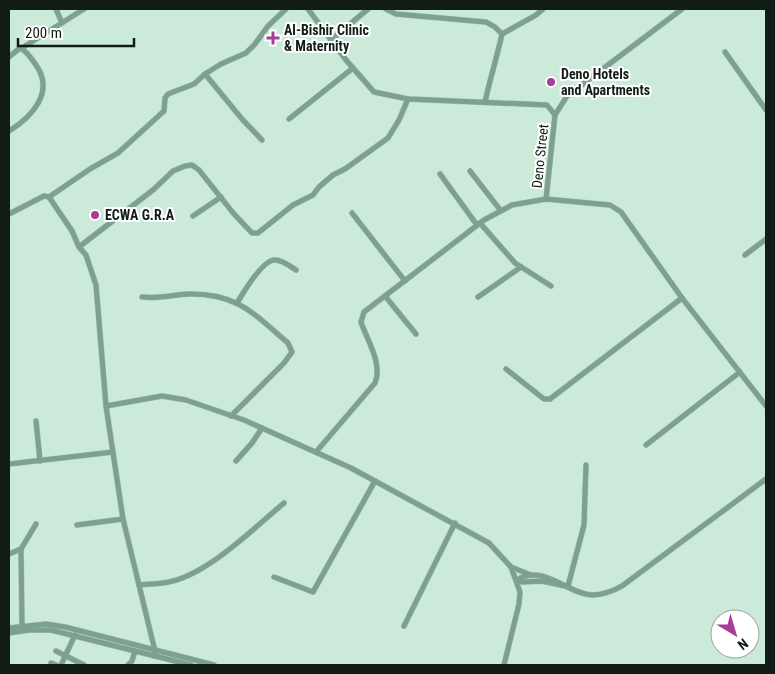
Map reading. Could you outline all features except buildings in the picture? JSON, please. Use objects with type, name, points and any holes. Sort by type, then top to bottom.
[{"type":"street","points":[[56,9],[62,23]]},
{"type":"street","points":[[9,57],[84,9]]},
{"type":"street","points":[[9,214],[44,196],[50,197],[90,169],[118,153],[164,111],[165,98],[168,94],[194,84],[221,64],[250,50],[268,26],[286,9]]},
{"type":"street","points":[[308,9],[374,92],[408,99],[547,105],[555,115],[567,96],[682,9]]},
{"type":"street","points":[[331,40],[368,9]]},
{"type":"street","points":[[386,9],[396,14],[486,22],[502,34]]},
{"type":"street","points":[[502,34],[543,9]]},
{"type":"street","points":[[485,102],[492,72],[497,61],[502,34]]},
{"type":"street","points":[[9,131],[18,125],[37,106],[42,92],[42,75],[28,53],[22,48]]},
{"type":"street","points":[[725,52],[766,110]]},
{"type":"street","points":[[289,119],[353,68]]},
{"type":"street","points":[[205,74],[262,140]]},
{"type":"street","points":[[79,247],[153,190],[174,171],[192,165],[252,233],[258,233],[293,205],[313,194],[333,175],[345,169],[388,138],[400,120],[408,99]]},
{"type":"street","name":"Deno Street","points":[[546,199],[555,115]]},
{"type":"street","points":[[470,171],[500,211]]},
{"type":"street","points":[[440,174],[479,224],[504,252],[521,267],[551,286]]},
{"type":"street","points":[[50,197],[72,231],[79,247],[86,255],[96,285],[106,406],[123,519],[154,653]]},
{"type":"street","points":[[193,216],[221,197]]},
{"type":"street","points":[[316,452],[375,384],[378,378],[378,368],[360,322],[364,312],[479,224],[505,207],[546,199],[610,204],[621,212],[682,298],[766,406]]},
{"type":"street","points":[[352,213],[405,280]]},
{"type":"street","points":[[745,255],[766,239]]},
{"type":"street","points":[[237,303],[259,271],[270,260],[282,262],[296,270]]},
{"type":"street","points":[[478,297],[521,267]]},
{"type":"street","points":[[142,297],[152,298],[181,294],[201,294],[224,297],[237,303],[259,318],[288,344],[292,352],[284,363],[231,416]]},
{"type":"street","points":[[385,296],[416,334]]},
{"type":"street","points":[[506,369],[544,399],[550,400],[682,298]]},
{"type":"street","points":[[646,444],[740,372]]},
{"type":"street","points":[[106,406],[162,396],[186,400],[262,428],[316,452],[375,481],[489,542],[511,567],[520,592],[519,604],[504,665]]},
{"type":"street","points":[[36,421],[40,461]]},
{"type":"street","points":[[236,461],[262,428]]},
{"type":"street","points":[[9,464],[113,452]]},
{"type":"street","points":[[568,586],[584,525],[586,465]]},
{"type":"street","points":[[511,567],[531,575],[541,576],[590,595],[608,593],[622,586],[766,479]]},
{"type":"street","points":[[274,578],[313,592],[375,481]]},
{"type":"street","points":[[139,585],[173,581],[192,573],[238,542],[284,503]]},
{"type":"street","points":[[77,525],[123,519]]},
{"type":"street","points":[[404,626],[455,523]]},
{"type":"street","points":[[22,625],[21,549],[36,524]]},
{"type":"street","points":[[9,554],[21,549]]},
{"type":"street","points":[[517,580],[531,575]]},
{"type":"street","points":[[517,580],[522,582],[542,581],[568,586]]},
{"type":"street","points":[[520,592],[530,582]]},
{"type":"street","points":[[9,628],[22,625],[46,624],[65,627],[191,665]]},
{"type":"street","points":[[9,633],[29,630],[51,630],[135,651],[214,665]]},
{"type":"street","points":[[61,665],[76,635]]},
{"type":"street","points":[[56,651],[84,665]]},
{"type":"street","points":[[128,665],[132,661],[135,651]]},
{"type":"place","name":"Al-Bishir Clinic & Maternity","points":[[273,38]]},
{"type":"place","name":"Deno Hotels and Apartments","points":[[551,82]]},
{"type":"place","name":"ECWA G.R.A","points":[[95,215]]}]
